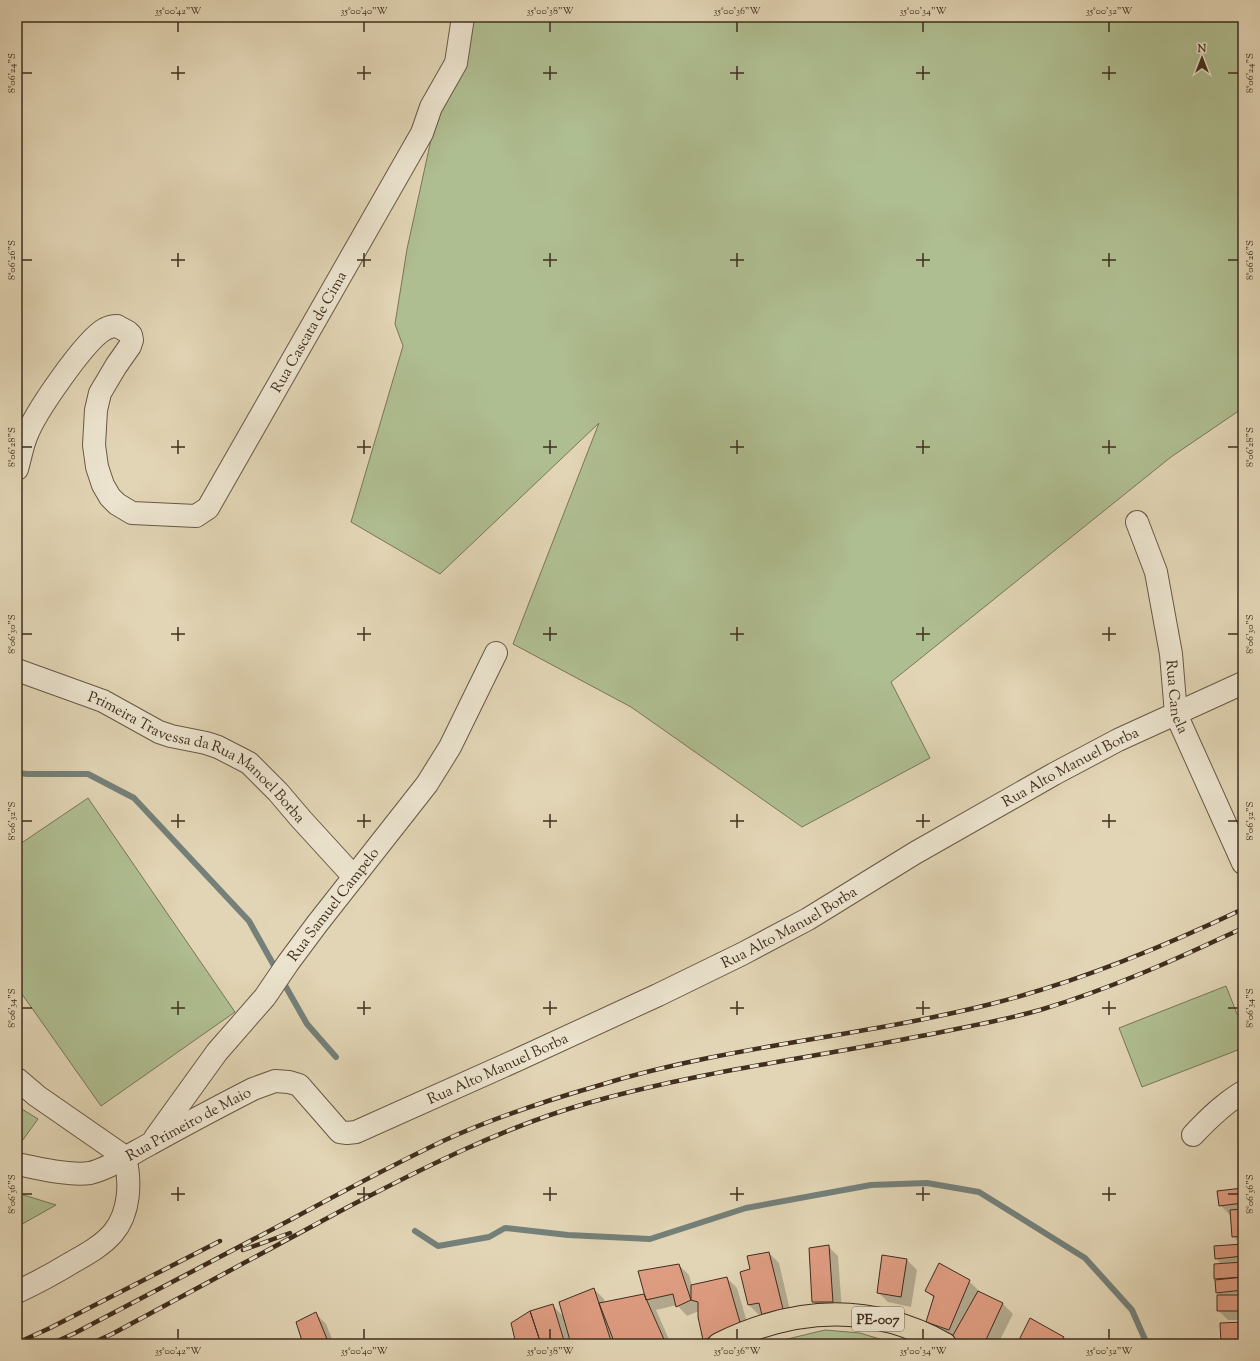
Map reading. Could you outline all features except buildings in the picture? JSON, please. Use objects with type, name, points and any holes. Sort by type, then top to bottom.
[{"type":"main road","name":"PE-007","points":[[719,1344],[766,1324],[807,1315],[840,1314],[869,1317],[894,1322],[927,1334],[945,1344]]},
{"type":"street","name":"Rua Cascata de Cima","points":[[17,469],[26,436],[37,416],[75,361],[93,338],[105,329],[117,326],[128,332],[131,335],[132,340],[130,346],[100,393],[96,410],[94,445],[97,467],[106,490],[117,504],[132,513],[196,516],[208,508],[422,133],[431,107],[456,63],[463,17]]},
{"type":"street","name":"Rua Canela","points":[[1137,522],[1156,572],[1170,654],[1176,714],[1243,863]]},
{"type":"street","name":"Rua Samuel Campelo","points":[[151,1143],[217,1052],[265,997],[288,963],[427,784],[450,747],[496,653]]},
{"type":"street","name":"Primeira Travessa da Rua Manoel Borba","points":[[17,670],[103,701],[159,732],[218,747],[249,763],[278,792],[300,819],[354,877]]},
{"type":"street","name":"Rua Alto Manuel Borba","points":[[340,1132],[347,1133],[360,1130],[630,1008],[742,954],[808,919],[916,853],[1054,774],[1118,740],[1234,688]]},
{"type":"street","points":[[17,1079],[37,1096],[125,1158],[128,1178],[127,1204],[122,1219],[113,1233],[92,1251],[39,1282],[17,1292]]},
{"type":"street","name":"Rua Primeiro de Maio","points":[[17,1164],[47,1170],[89,1173],[125,1158],[253,1089],[275,1081],[289,1082],[299,1086],[340,1132]]},
{"type":"street","points":[[1193,1135],[1208,1118],[1243,1092]]},
{"type":"green space","points":[[458,17],[1243,17],[1243,408],[1171,457],[891,682],[930,758],[802,827],[631,707],[513,644],[599,423],[440,574],[351,522],[403,346],[395,324],[407,249]]},
{"type":"green space","points":[[88,798],[235,1012],[101,1106],[17,987],[17,846]]},
{"type":"green space","points":[[1226,986],[1243,1029],[1243,1048],[1142,1087],[1119,1028]]},
{"type":"green space","points":[[17,1106],[38,1119],[17,1148]]},
{"type":"green space","points":[[17,1193],[56,1205],[17,1227]]},
{"type":"green space","points":[[825,1330],[860,1333],[896,1344],[772,1344]]},
{"type":"waterway","points":[[17,773],[88,774],[134,798],[249,921],[277,971]]},
{"type":"waterway","points":[[282,980],[307,1024],[336,1057]]},
{"type":"waterway","points":[[415,1231],[438,1246],[489,1237],[505,1228],[568,1235],[650,1239],[746,1208],[871,1185],[927,1183],[979,1192],[1085,1258],[1132,1310],[1147,1344]]},
{"type":"railway","points":[[51,1344],[75,1333],[367,1179],[443,1141],[519,1110],[645,1072],[744,1051],[893,1025],[991,1004],[1056,985],[1119,963],[1243,909]]},
{"type":"railway","points":[[90,1344],[112,1334],[406,1177],[465,1149],[526,1124],[588,1103],[629,1092],[712,1074],[921,1036],[996,1021],[1040,1010],[1092,993],[1143,973],[1243,928]]},
{"type":"railway","points":[[243,1250],[290,1233]]},
{"type":"railway","points":[[17,1343],[50,1328],[220,1241]]}]
